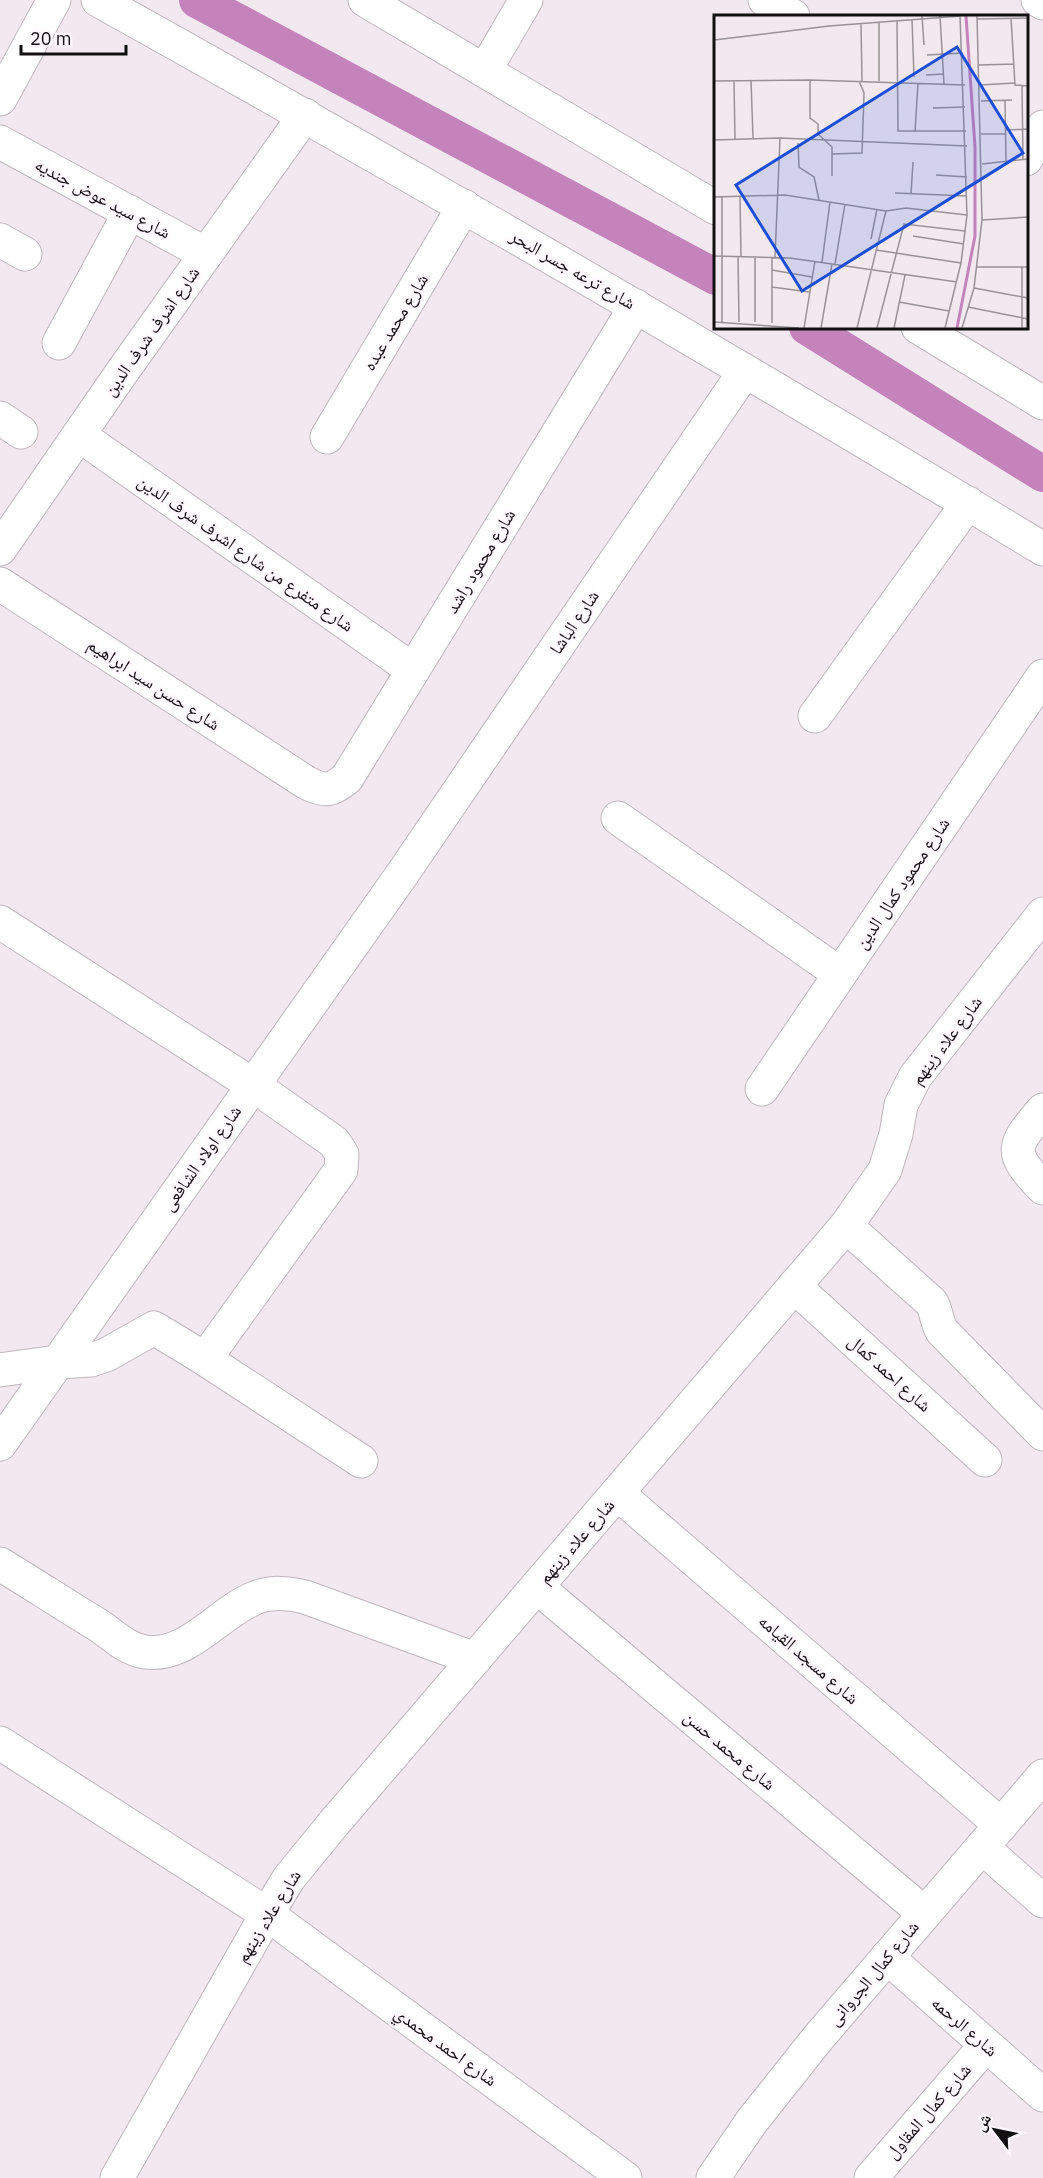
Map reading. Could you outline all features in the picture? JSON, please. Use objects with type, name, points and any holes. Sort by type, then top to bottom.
[{"type":"street","points":[[0,99],[54,0]]},
{"type":"street","name":"شارع ترعه جسر البحر","points":[[98,0],[464,206],[1043,549]]},
{"type":"street","points":[[485,70],[526,0]]},
{"type":"street","points":[[765,0],[791,15]]},
{"type":"street","points":[[803,15],[812,0]]},
{"type":"street","points":[[1038,0],[1043,3]]},
{"type":"street","points":[[371,1],[714,207]]},
{"type":"street","name":"شارع اشرف شرف الدين","points":[[0,549],[305,115]]},
{"type":"street","points":[[1028,156],[1043,127]]},
{"type":"street","name":"شارع سيد عوض جنديه","points":[[0,142],[206,254]]},
{"type":"street","name":"شارع محمد عبده","points":[[327,437],[464,206]]},
{"type":"street","points":[[59,343],[130,212]]},
{"type":"street","name":"شارع محمود راشد","points":[[307,783],[319,789],[332,789],[347,778],[636,306]]},
{"type":"street","points":[[932,331],[1043,403]]},
{"type":"street","name":"شارع الباشا","points":[[403,873],[745,371]]},
{"type":"street","name":"شارع متفرع من شارع اشرف شرف الدين","points":[[79,435],[414,670]]},
{"type":"street","points":[[814,716],[968,503]]},
{"type":"street","name":"شارع حسن سيد ابراهيم","points":[[0,584],[307,783]]},
{"type":"street","name":"شارع محمود كمال الدين","points":[[762,1089],[1043,676]]},
{"type":"street","points":[[618,818],[840,974]]},
{"type":"street","name":"شارع اولاد الشافعى","points":[[0,1444],[403,873]]},
{"type":"street","name":"شارع علاء زينهم","points":[[117,2178],[289,1878],[846,1226],[885,1170],[896,1134],[901,1105],[915,1077],[1043,915]]},
{"type":"street","points":[[0,922],[253,1085],[334,1142],[342,1154],[341,1170],[206,1359]]},
{"type":"street","points":[[1043,1110],[1021,1136],[1019,1147],[1024,1168],[1043,1188]]},
{"type":"street","points":[[846,1226],[931,1302],[936,1310],[937,1322],[942,1331],[1043,1434]]},
{"type":"street","name":"شارع احمد كمال","points":[[794,1286],[985,1460]]},
{"type":"street","points":[[0,1370],[91,1360],[106,1355],[154,1328],[206,1359],[361,1461]]},
{"type":"street","name":"شارع مسجد القيامه","points":[[617,1493],[991,1836],[1043,1901]]},
{"type":"street","points":[[0,1564],[109,1632],[126,1646],[146,1652],[168,1651],[187,1642],[255,1597],[272,1593],[288,1593],[475,1659]]},
{"type":"street","name":"شارع محمد حسن","points":[[537,1587],[924,1914]]},
{"type":"street","name":"شارع احمد محمدي","points":[[0,1743],[267,1914],[626,2178]]},
{"type":"street","name":"شارع كمال الجروانى","points":[[714,2178],[752,2121],[887,1957],[1043,1776]]},
{"type":"street","name":"شارع الرحمه","points":[[887,1957],[1043,2095]]},
{"type":"street","name":"شارع كمال المقاول","points":[[871,2178],[986,2045]]},
{"type":"waterway","points":[[197,0],[714,276]]},
{"type":"waterway","points":[[809,328],[1043,474]]}]
